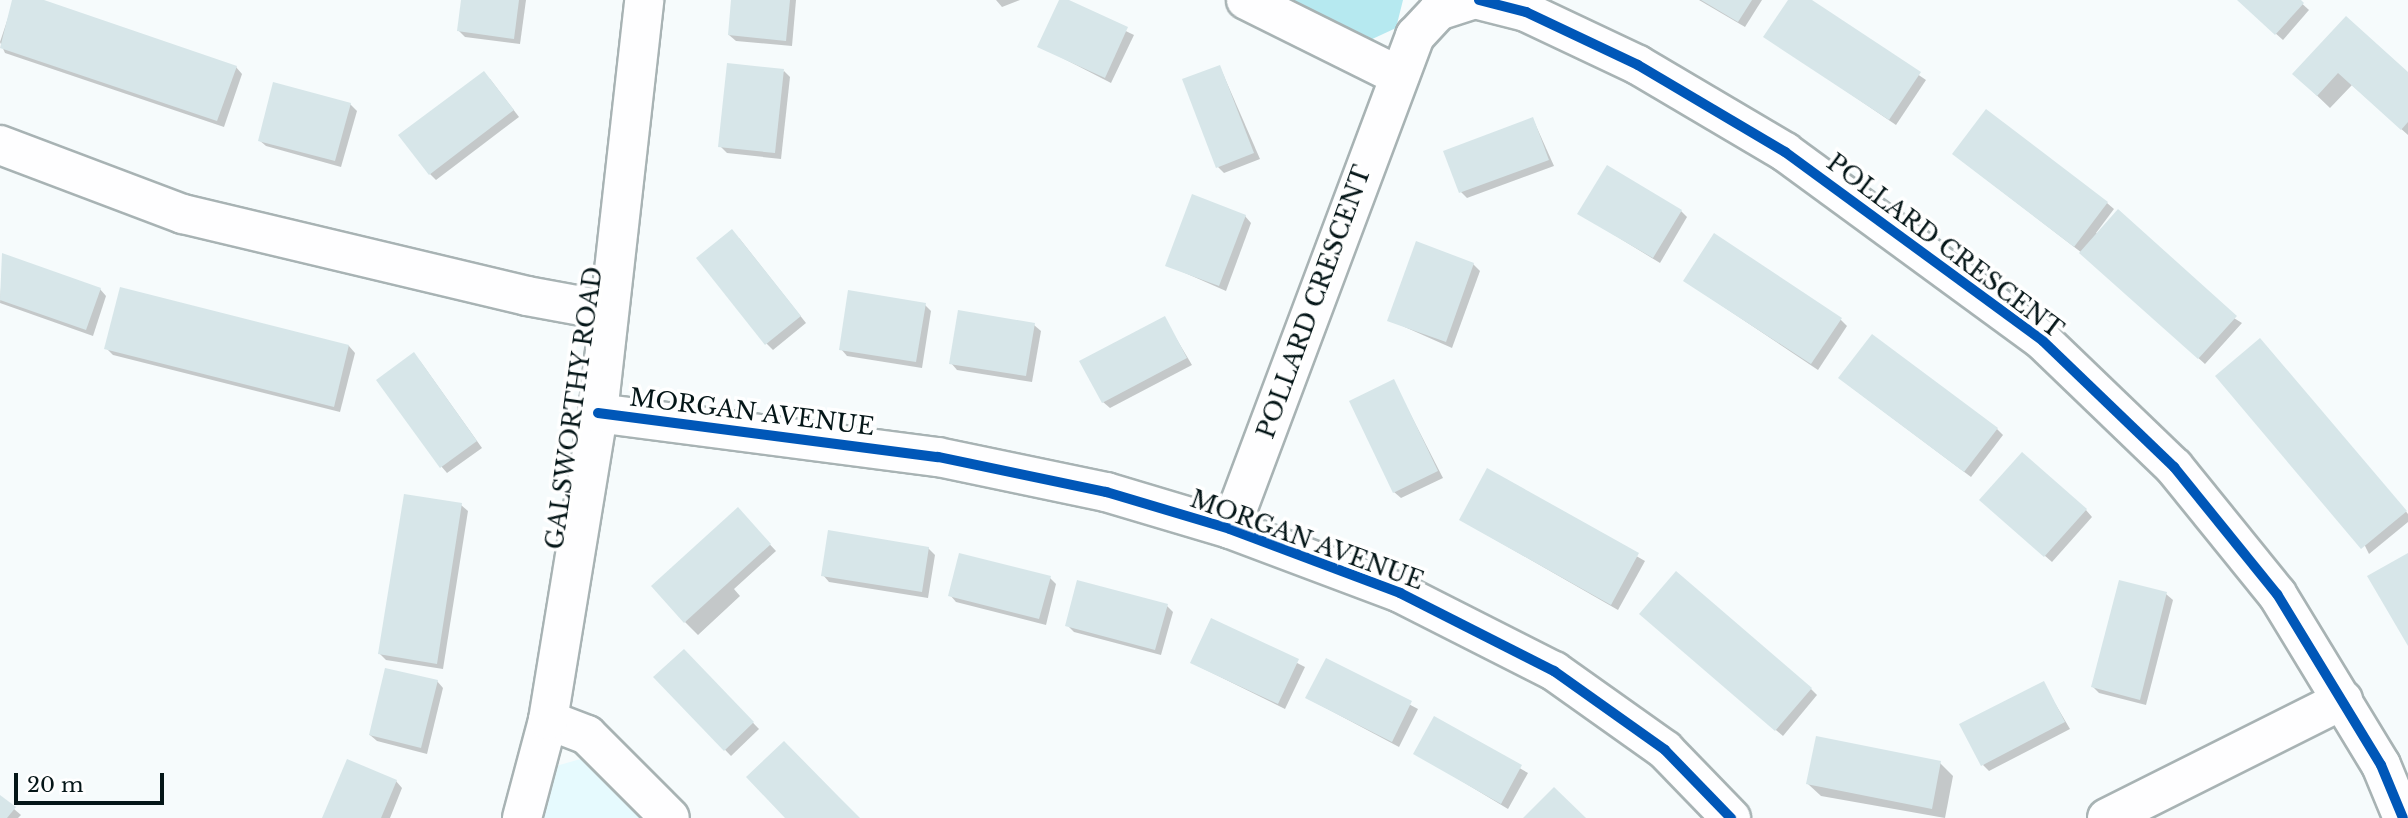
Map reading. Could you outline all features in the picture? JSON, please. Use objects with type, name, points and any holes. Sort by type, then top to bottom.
[{"type":"street","name":"GALSWORTHY ROAD","points":[[522,818],[548,720],[598,414],[643,0]]},
{"type":"street","points":[[1246,0],[1399,76]]},
{"type":"street","name":"POLLARD CRESCENT","points":[[1230,529],[1415,36],[1438,11],[1471,0]]},
{"type":"street","name":"POLLARD CRESCENT","points":[[1479,0],[1526,12],[1638,65],[1785,152],[2043,341],[2174,467],[2277,594],[2381,765],[2403,818]]},
{"type":"street","points":[[0,145],[183,214],[609,311]]},
{"type":"street","name":"MORGAN AVENUE","points":[[598,414],[938,457],[1106,492],[1230,529],[1400,593],[1554,671],[1665,750],[1731,818]]},
{"type":"street","points":[[2107,818],[2343,700]]},
{"type":"street","points":[[548,720],[587,735],[670,818]]},
{"type":"shaded area","points":[[1284,0],[1403,0],[1396,28],[1368,41]]},
{"type":"shaded area","points":[[584,758],[647,818],[530,818],[540,785],[556,766]]},
{"type":"building","points":[[12,0],[44,0],[237,66],[217,121],[0,48]]},
{"type":"building","points":[[461,0],[519,0],[514,39],[457,31]]},
{"type":"building","points":[[731,0],[790,0],[786,41],[728,35]]},
{"type":"building","points":[[1059,0],[1069,0],[1128,27],[1105,78],[1037,47]]},
{"type":"building","points":[[1701,0],[1752,0],[1738,22]]},
{"type":"building","points":[[1788,0],[1812,0],[1921,72],[1889,120],[1763,37]]},
{"type":"building","points":[[2237,0],[2301,0],[2304,3],[2275,35]]},
{"type":"building","points":[[2346,16],[2408,72],[2408,122],[2401,130],[2338,73],[2317,96],[2292,74]]},
{"type":"building","points":[[727,63],[784,69],[775,153],[718,147]]},
{"type":"building","points":[[1220,65],[1254,153],[1216,168],[1182,79]]},
{"type":"building","points":[[484,71],[514,110],[429,175],[398,135]]},
{"type":"building","points":[[273,82],[351,103],[335,161],[258,141]]},
{"type":"building","points":[[1986,109],[2108,202],[2074,247],[1952,154]]},
{"type":"building","points":[[1533,117],[1549,160],[1459,193],[1443,151]]},
{"type":"building","points":[[1607,165],[1682,210],[1653,258],[1577,214]]},
{"type":"building","points":[[1192,194],[1246,215],[1219,286],[1165,266]]},
{"type":"building","points":[[2118,209],[2237,316],[2198,359],[2079,253]]},
{"type":"building","points":[[732,229],[801,316],[765,345],[696,258]]},
{"type":"building","points":[[1714,233],[1842,318],[1811,364],[1683,281]]},
{"type":"building","points":[[1416,241],[1474,263],[1446,342],[1387,321]]},
{"type":"building","points":[[2,253],[101,288],[86,330],[0,300]]},
{"type":"building","points":[[120,287],[349,345],[334,407],[104,349]]},
{"type":"building","points":[[848,290],[926,303],[916,362],[839,350]]},
{"type":"building","points":[[958,310],[1035,323],[1026,376],[949,364]]},
{"type":"building","points":[[1165,316],[1187,358],[1102,403],[1079,361]]},
{"type":"building","points":[[1872,334],[1998,428],[1964,472],[1838,378]]},
{"type":"building","points":[[2260,338],[2407,511],[2361,549],[2215,376]]},
{"type":"building","points":[[414,352],[477,441],[440,468],[376,380]]},
{"type":"building","points":[[1394,379],[1438,471],[1393,493],[1349,401]]},
{"type":"building","points":[[2022,452],[2087,509],[2044,557],[1979,500]]},
{"type":"building","points":[[1487,468],[1639,553],[1611,605],[1459,520]]},
{"type":"building","points":[[404,494],[462,503],[437,664],[378,654]]},
{"type":"building","points":[[738,507],[771,544],[684,623],[651,586]]},
{"type":"building","points":[[828,530],[929,547],[922,592],[821,576]]},
{"type":"building","points":[[959,553],[1051,576],[1039,619],[948,596]]},
{"type":"building","points":[[2408,553],[2408,646],[2367,576]]},
{"type":"building","points":[[1676,571],[1812,688],[1775,731],[1639,614]]},
{"type":"building","points":[[1077,580],[1168,604],[1155,650],[1065,626]]},
{"type":"building","points":[[2119,580],[2167,592],[2140,700],[2091,687]]},
{"type":"building","points":[[1211,618],[1299,659],[1278,704],[1190,663]]},
{"type":"building","points":[[684,649],[754,722],[724,751],[653,677]]},
{"type":"building","points":[[1326,658],[1412,701],[1392,742],[1305,698]]},
{"type":"building","points":[[385,668],[438,680],[421,748],[369,735]]},
{"type":"building","points":[[2044,681],[2065,722],[1981,766],[1959,724]]},
{"type":"building","points":[[1434,716],[1522,765],[1501,804],[1413,754]]},
{"type":"building","points":[[1816,736],[1941,761],[1932,809],[1806,784]]},
{"type":"building","points":[[784,741],[860,818],[785,818],[746,777]]},
{"type":"building","points":[[347,759],[397,780],[381,818],[322,818]]},
{"type":"building","points":[[1554,787],[1586,818],[1523,818]]},
{"type":"building","points":[[0,795],[16,807],[7,818],[0,818]]},
{"type":"cycle path","points":[[1479,0],[1526,12],[1638,65],[1785,152],[2043,341],[2174,467],[2277,594],[2381,765],[2403,818]]},
{"type":"cycle path","points":[[598,413],[938,457],[1106,492],[1230,529],[1400,593],[1554,671],[1665,750],[1731,818]]}]
